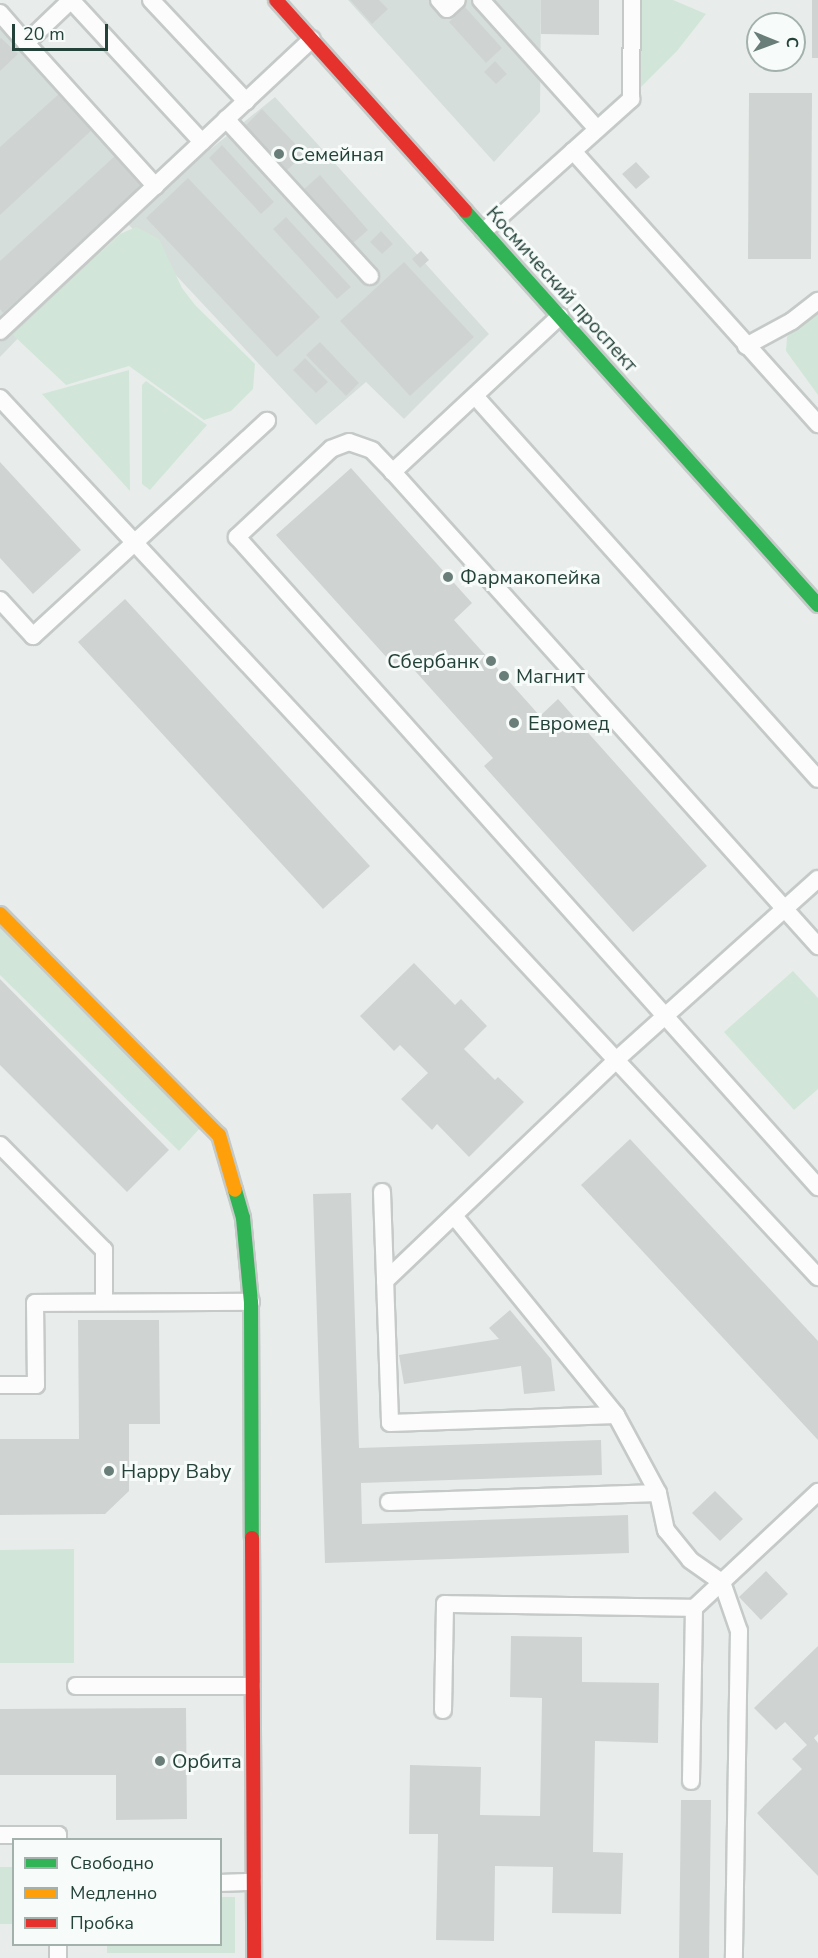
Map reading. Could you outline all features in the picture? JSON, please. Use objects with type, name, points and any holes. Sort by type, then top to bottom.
[{"type":"street","name":"Космический проспект","points":[[276,0],[814,595]]},
{"type":"street","points":[[0,914],[219,1135],[243,1218],[251,1302],[254,1958]]},
{"type":"lane","points":[[151,0],[246,101]]},
{"type":"lane","points":[[439,0],[447,9],[457,0]]},
{"type":"lane","points":[[481,0],[597,129]]},
{"type":"lane","points":[[484,231],[631,99],[632,0]]},
{"type":"lane","points":[[26,43],[70,1],[202,142]]},
{"type":"lane","points":[[0,13],[155,186]]},
{"type":"lane","points":[[0,331],[312,39]]},
{"type":"lane","points":[[226,120],[370,276]]},
{"type":"lane","points":[[573,151],[818,424]]},
{"type":"lane","points":[[746,346],[792,321],[818,301]]},
{"type":"lane","points":[[393,472],[560,316]]},
{"type":"lane","points":[[475,396],[818,779]]},
{"type":"lane","points":[[0,398],[818,1277]]},
{"type":"lane","points":[[0,600],[33,636],[267,421]]},
{"type":"lane","points":[[818,946],[372,450],[349,442],[331,449],[237,537],[818,1186]]},
{"type":"lane","points":[[385,1281],[455,1217],[616,1060],[818,879]]},
{"type":"lane","points":[[0,1145],[104,1250],[104,1302]]},
{"type":"lane","points":[[382,1192],[390,1423],[616,1415]]},
{"type":"lane","points":[[455,1217],[616,1415],[658,1493],[666,1530],[690,1560],[722,1582],[739,1631],[734,1958]]},
{"type":"lane","points":[[0,1385],[36,1385],[35,1303],[251,1302]]},
{"type":"lane","points":[[443,1710],[445,1604],[694,1608],[818,1492]]},
{"type":"lane","points":[[389,1502],[658,1493]]},
{"type":"lane","points":[[691,1781],[694,1608]]},
{"type":"lane","points":[[76,1686],[252,1686]]},
{"type":"lane","points":[[0,1835],[58,1835],[58,1838]]},
{"type":"lane","points":[[222,1883],[254,1882]]},
{"type":"shaded area","points":[[348,0],[541,0],[540,112],[494,162]]},
{"type":"shaded area","points":[[0,27],[48,80],[160,190],[275,97],[489,334],[404,419],[366,382],[316,425],[128,224],[0,357]]},
{"type":"green space","points":[[635,0],[673,0],[706,14],[677,51],[632,96]]},
{"type":"green space","points":[[136,227],[159,239],[182,288],[195,305],[255,364],[253,389],[231,411],[204,420],[129,366],[66,385],[13,335],[120,234]]},
{"type":"green space","points":[[818,296],[818,395],[786,351],[787,337],[809,314]]},
{"type":"green space","points":[[129,370],[130,491],[42,394]]},
{"type":"green space","points":[[146,381],[207,425],[150,490],[142,484],[142,385]]},
{"type":"green space","points":[[0,921],[201,1127],[179,1151],[0,975]]},
{"type":"green space","points":[[793,971],[818,998],[818,1089],[794,1110],[724,1032]]},
{"type":"green space","points":[[74,1549],[74,1663],[0,1663],[0,1550]]},
{"type":"green space","points":[[0,1867],[12,1867],[12,1924],[0,1924]]},
{"type":"green space","points":[[222,1897],[235,1897],[235,1953],[107,1953],[107,1946],[222,1946]]},
{"type":"building","points":[[350,0],[379,0],[388,9],[372,24]]},
{"type":"building","points":[[541,0],[599,0],[599,35],[541,34]]},
{"type":"building","points":[[812,0],[818,0],[818,58],[812,58]]},
{"type":"building","points":[[465,7],[502,48],[486,63],[449,22]]},
{"type":"building","points":[[0,39],[18,54],[0,71]]},
{"type":"building","points":[[495,61],[507,74],[496,84],[484,72]]},
{"type":"building","points":[[60,93],[93,129],[0,215],[0,147]]},
{"type":"building","points":[[749,93],[812,93],[811,259],[748,259]]},
{"type":"building","points":[[262,109],[305,154],[287,170],[245,126]]},
{"type":"building","points":[[222,145],[274,202],[261,214],[209,158]]},
{"type":"building","points":[[116,155],[143,185],[3,313],[0,309],[0,261]]},
{"type":"building","points":[[636,162],[650,177],[636,189],[622,174]]},
{"type":"building","points":[[320,175],[368,230],[351,245],[303,190]]},
{"type":"building","points":[[188,178],[320,317],[277,357],[146,218]]},
{"type":"building","points":[[286,217],[351,287],[337,299],[273,229]]},
{"type":"building","points":[[381,231],[393,244],[382,254],[370,242]]},
{"type":"building","points":[[421,251],[429,260],[420,268],[412,259]]},
{"type":"building","points":[[404,262],[474,337],[410,396],[340,321]]},
{"type":"building","points":[[320,342],[359,383],[346,396],[306,355]]},
{"type":"building","points":[[305,358],[328,382],[316,393],[293,370]]},
{"type":"building","points":[[0,462],[81,550],[33,594],[0,558]]},
{"type":"building","points":[[351,468],[472,603],[454,620],[540,716],[558,699],[707,866],[633,932],[484,766],[493,758],[407,662],[398,670],[276,535]]},
{"type":"building","points":[[125,599],[370,866],[323,909],[78,642]]},
{"type":"building","points":[[414,963],[455,1005],[461,999],[487,1026],[464,1049],[495,1080],[498,1077],[524,1102],[469,1157],[437,1124],[432,1130],[401,1099],[428,1073],[400,1045],[394,1051],[360,1016]]},
{"type":"building","points":[[0,979],[169,1150],[127,1192],[0,1065]]},
{"type":"building","points":[[630,1139],[818,1341],[818,1440],[581,1185]]},
{"type":"building","points":[[351,1193],[359,1448],[601,1440],[602,1475],[361,1483],[362,1524],[628,1515],[629,1553],[325,1563],[313,1194]]},
{"type":"building","points":[[510,1310],[551,1359],[555,1391],[524,1394],[521,1366],[404,1384],[399,1355],[499,1339],[489,1328]]},
{"type":"building","points":[[78,1320],[159,1320],[160,1424],[129,1424],[129,1491],[105,1514],[0,1515],[0,1439],[79,1439]]},
{"type":"building","points":[[715,1491],[743,1519],[720,1541],[692,1513]]},
{"type":"building","points":[[766,1571],[788,1594],[761,1620],[739,1597]]},
{"type":"building","points":[[511,1636],[582,1637],[582,1682],[659,1683],[658,1743],[595,1741],[593,1852],[623,1853],[621,1914],[552,1913],[553,1867],[495,1866],[494,1941],[436,1940],[438,1834],[409,1834],[410,1765],[481,1767],[480,1815],[540,1816],[542,1698],[510,1697]]},
{"type":"building","points":[[818,1646],[818,1734],[814,1738],[818,1743],[818,1876],[757,1813],[802,1769],[792,1759],[807,1745],[785,1722],[776,1730],[754,1708]]},
{"type":"building","points":[[186,1708],[187,1819],[116,1820],[116,1775],[0,1775],[0,1709]]},
{"type":"building","points":[[681,1800],[711,1800],[709,1958],[679,1958]]},
{"type":"traffic: fast","points":[[465,211],[818,605]]},
{"type":"traffic: fast","points":[[235,1190],[243,1218],[251,1302],[252,1538]]},
{"type":"traffic: slow","points":[[0,914],[219,1135],[235,1190]]},
{"type":"traffic: jam","points":[[276,0],[465,211]]},
{"type":"traffic: jam","points":[[252,1538],[254,1958]]},
{"type":"place","name":"Семейная","points":[[279,154]]},
{"type":"place","name":"Фармакопейка","points":[[448,577]]},
{"type":"place","name":"Сбербанк","points":[[491,661]]},
{"type":"place","name":"Магнит","points":[[504,676]]},
{"type":"place","name":"Евромед","points":[[514,723]]},
{"type":"place","name":"Happy Baby","points":[[109,1471]]},
{"type":"place","name":"Орбита","points":[[160,1761]]}]
